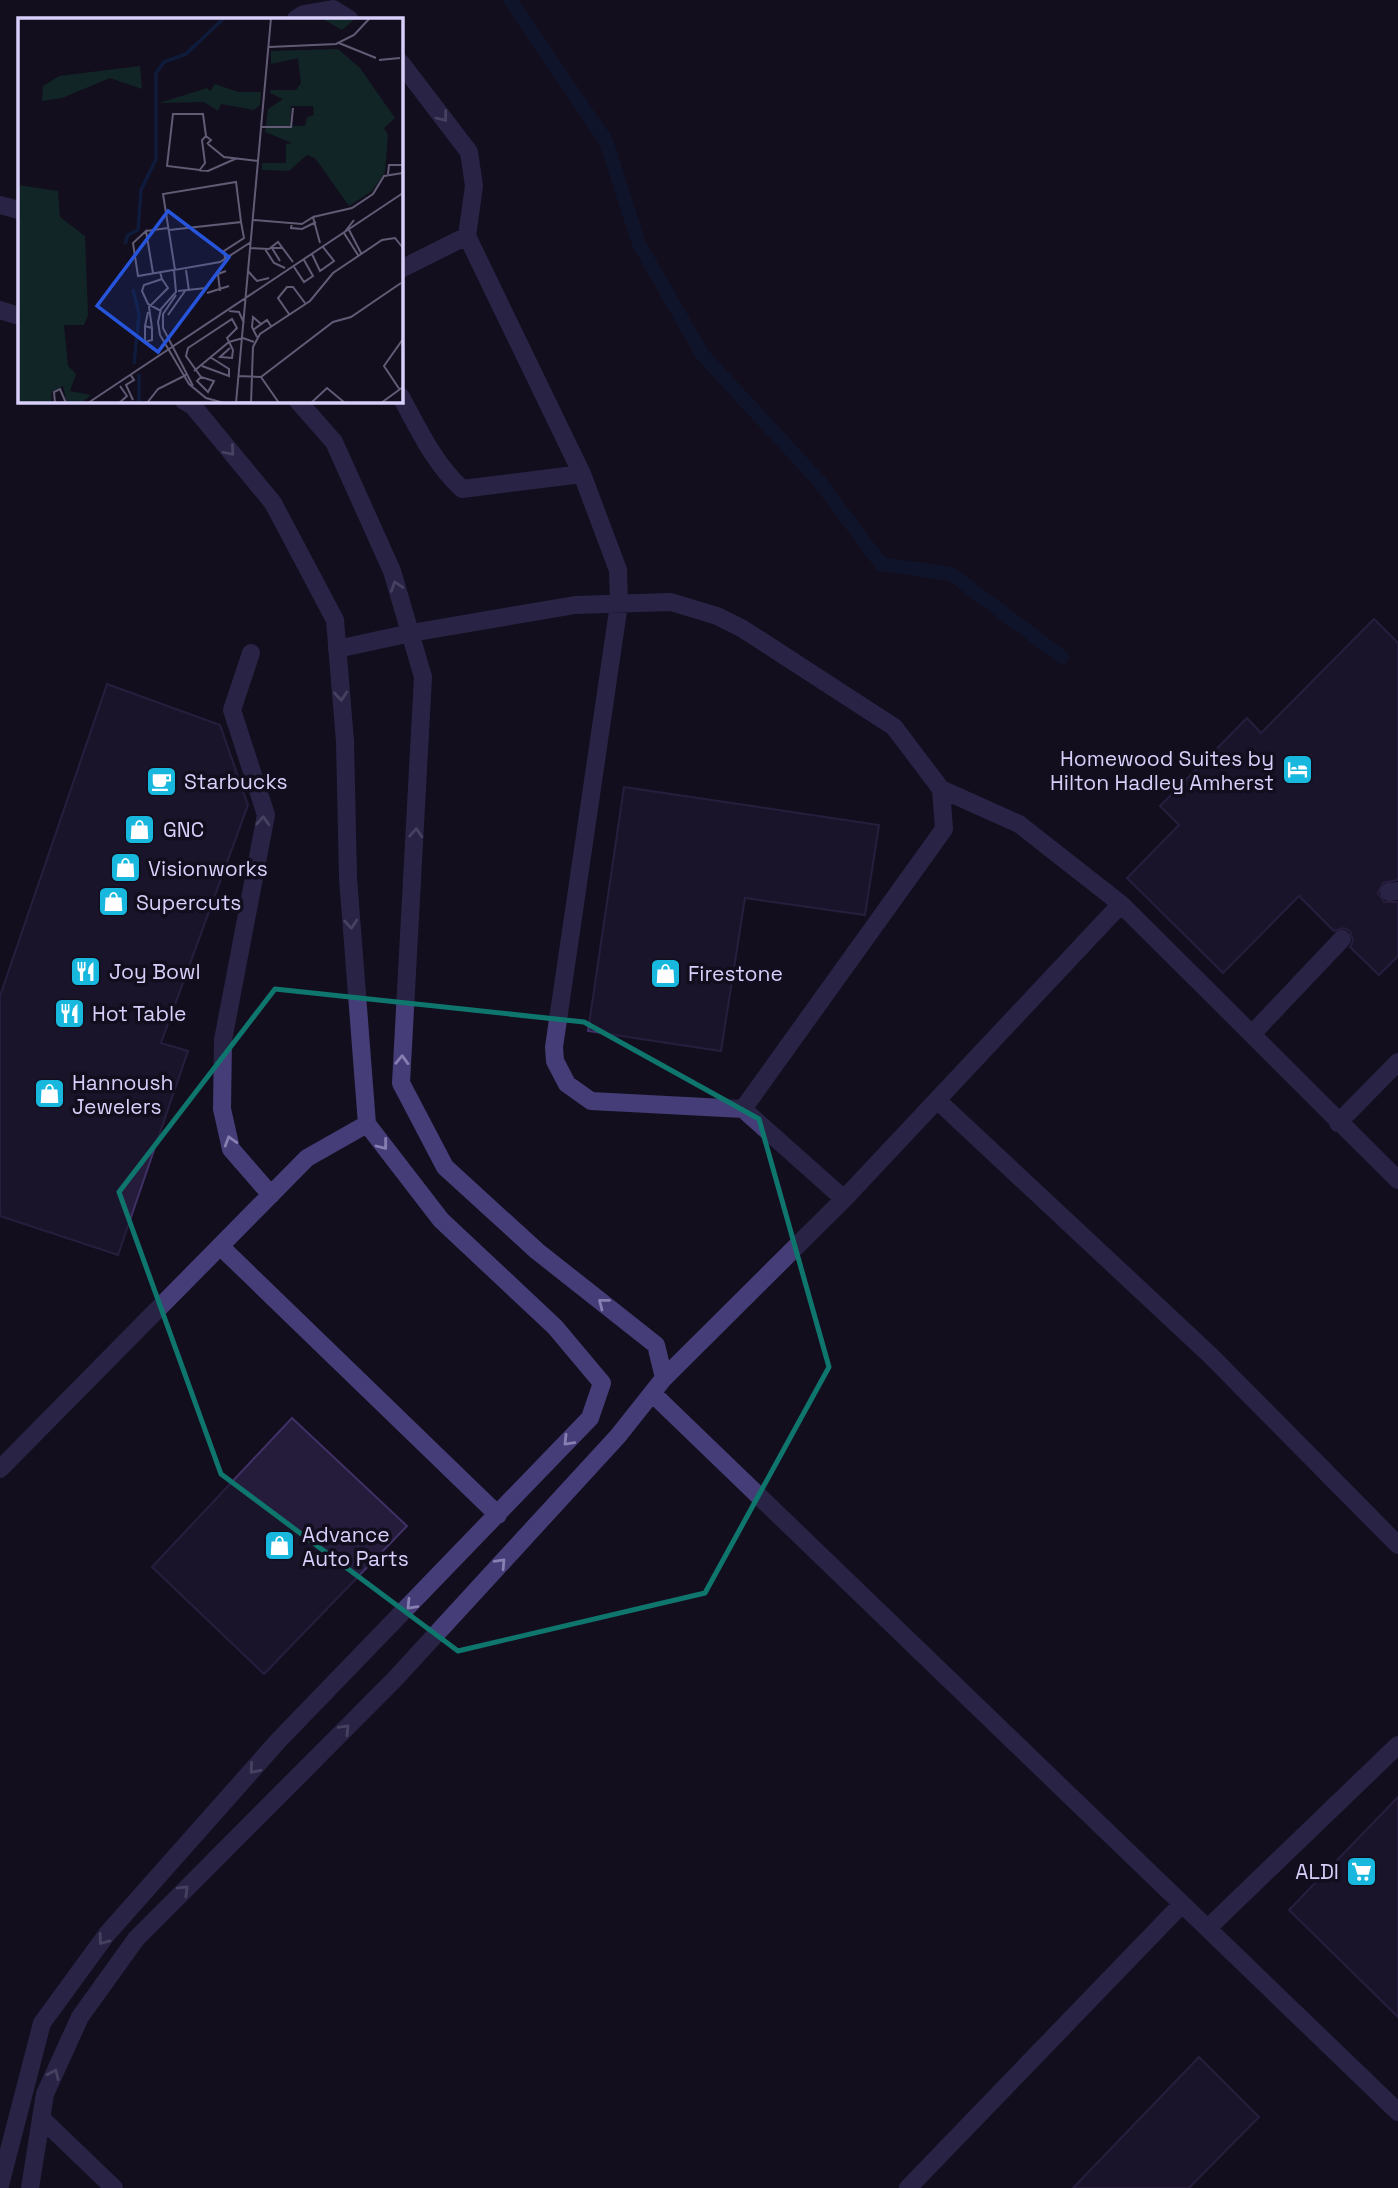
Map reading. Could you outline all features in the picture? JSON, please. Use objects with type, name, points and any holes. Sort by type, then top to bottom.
[{"type":"lane","points":[[297,18],[304,13],[333,9],[347,18]]},
{"type":"lane","points":[[402,64],[469,152],[474,186],[467,236],[582,474],[618,570],[619,604],[554,1047],[555,1061],[567,1084],[592,1101],[743,1109],[844,1199]]},
{"type":"lane","points":[[0,205],[18,210]]},
{"type":"lane","points":[[402,268],[467,236]]},
{"type":"lane","points":[[0,310],[18,316]]},
{"type":"lane","points":[[402,399],[434,459],[462,489],[582,474]]},
{"type":"lane","points":[[0,2185],[42,2023],[107,1934],[278,1741],[590,1418],[602,1383],[555,1327],[441,1220],[367,1124],[348,878],[345,741],[335,620],[273,503],[193,406],[186,402]]},
{"type":"lane","points":[[299,402],[334,442],[392,571],[424,677],[401,1083],[445,1167],[537,1251],[656,1345],[664,1378]]},
{"type":"lane","points":[[337,649],[411,633],[575,605],[671,602],[717,615],[894,727],[941,789],[1019,824],[1121,904],[1398,1180]]},
{"type":"lane","points":[[251,653],[232,710],[266,815],[223,1040],[222,1109],[231,1149],[271,1195]]},
{"type":"lane","points":[[743,1109],[944,829],[941,789]]},
{"type":"lane","points":[[30,2188],[45,2094],[79,2017],[136,1939],[394,1680],[618,1436],[664,1378],[844,1199],[1121,904]]},
{"type":"lane","points":[[1252,1034],[1342,939]]},
{"type":"lane","points":[[1338,1123],[1398,1062]]},
{"type":"lane","points":[[937,1100],[1210,1355],[1398,1545]]},
{"type":"lane","points":[[0,1469],[307,1158],[367,1124]]},
{"type":"lane","points":[[220,1246],[498,1515]]},
{"type":"lane","points":[[652,1393],[1398,2112]]},
{"type":"lane","points":[[1208,1928],[1398,1745]]},
{"type":"lane","points":[[908,2188],[1182,1904]]},
{"type":"lane","points":[[41,2118],[114,2188]]},
{"type":"highlighted area","points":[[275,989],[584,1022],[759,1119],[829,1367],[705,1593],[458,1651],[221,1474],[119,1192]]},
{"type":"building","name":"Homewood Suites by Hilton Hadley Amherst","points":[[1374,619],[1398,643],[1398,880],[1383,883],[1378,893],[1384,902],[1398,902],[1398,956],[1379,975],[1350,947],[1353,941],[1350,931],[1344,928],[1334,931],[1299,896],[1223,973],[1127,878],[1179,825],[1160,806],[1247,718],[1261,733]]},
{"type":"building","points":[[107,684],[220,725],[248,805],[161,1043],[188,1051],[118,1255],[0,1216],[0,996]]},
{"type":"building","name":"Firestone","points":[[624,787],[879,825],[865,915],[745,898],[721,1051],[588,1031]]},
{"type":"building","name":"Advance Auto Parts","points":[[292,1418],[407,1526],[264,1674],[152,1567]]},
{"type":"building","name":"ALDI","points":[[1398,1797],[1398,2017],[1289,1910]]},
{"type":"building","points":[[1199,2057],[1259,2117],[1189,2188],[1073,2188]]},
{"type":"waterway","points":[[510,0],[606,141],[639,244],[702,354],[819,481],[881,564],[951,574],[1062,657]]},
{"type":"place","name":"Homewood Suites by Hilton Hadley Amherst","points":[[1297,770]]},
{"type":"place","name":"Starbucks","points":[[161,781]]},
{"type":"place","name":"GNC","points":[[140,829]]},
{"type":"place","name":"Visionworks","points":[[125,868]]},
{"type":"place","name":"Supercuts","points":[[113,902]]},
{"type":"place","name":"Joy Bowl","points":[[86,971]]},
{"type":"place","name":"Firestone","points":[[665,973]]},
{"type":"place","name":"Hot Table","points":[[69,1013]]},
{"type":"place","name":"Hannoush Jewelers","points":[[49,1094]]},
{"type":"place","name":"Advance Auto Parts","points":[[279,1546]]},
{"type":"place","name":"ALDI","points":[[1362,1871]]}]
